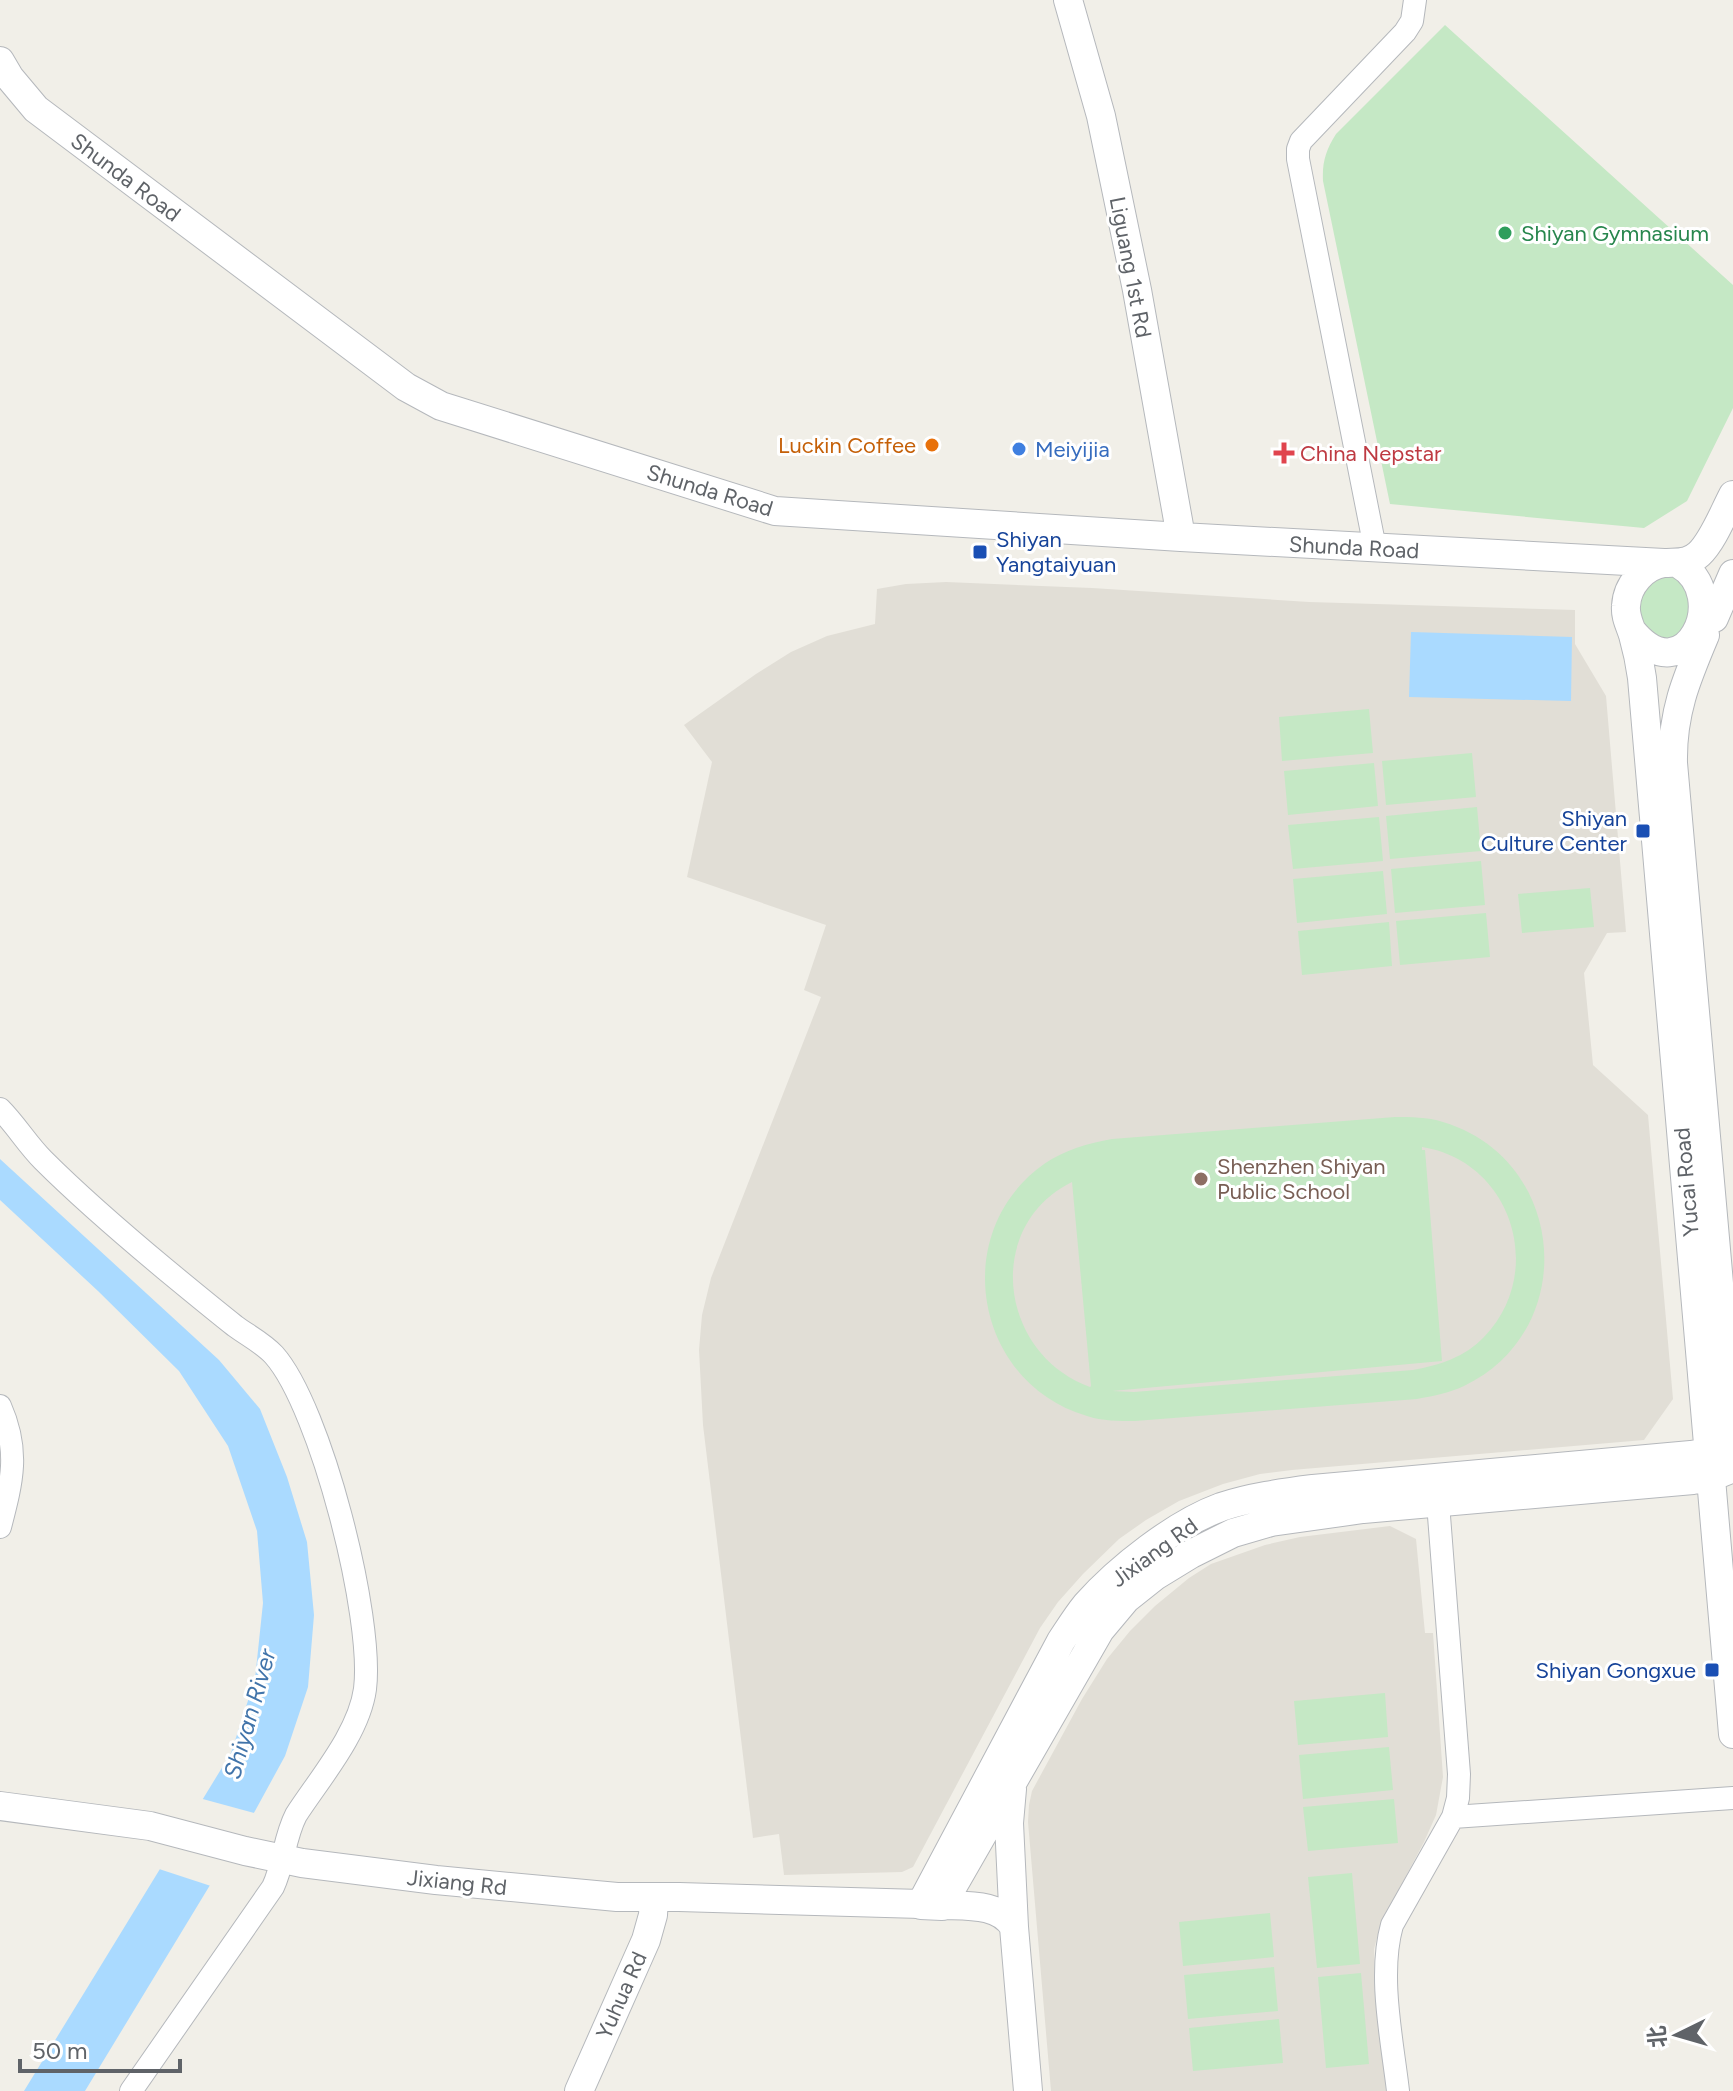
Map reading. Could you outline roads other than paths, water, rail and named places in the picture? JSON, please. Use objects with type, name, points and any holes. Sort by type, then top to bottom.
[{"type":"street","name":"Liguang 1st Rd","points":[[1068,0],[1101,116],[1137,290],[1181,537]]},
{"type":"street","points":[[1375,548],[1298,149],[1301,141],[1405,32],[1412,21],[1415,0]]},
{"type":"street","name":"Shunda Road","points":[[0,61],[36,109],[406,387],[441,406],[775,511],[1550,557]]},
{"type":"street","points":[[1550,557],[1672,564],[1693,569],[1705,579],[1714,607],[1709,628],[1695,645],[1682,651],[1667,653],[1641,642],[1626,617],[1629,589],[1650,568],[1672,564],[1690,560],[1699,554],[1707,545],[1733,495]]},
{"type":"street","points":[[1550,557],[1571,561],[1601,574],[1626,603]]},
{"type":"street","name":"Yucai Road","points":[[1733,574],[1682,694],[1673,737],[1675,803],[1693,983],[1724,1457],[1733,1734]]},
{"type":"street","name":"Yucai Road","points":[[1632,631],[1640,660],[1724,1457]]},
{"type":"street","points":[[0,1109],[42,1159],[99,1211],[211,1307],[273,1353],[308,1416],[337,1504],[356,1586],[366,1656],[365,1690],[358,1713],[348,1735],[290,1825],[278,1875],[261,1906],[131,2091]]},
{"type":"street","points":[[0,1527],[13,1466],[13,1444],[3,1418]]},
{"type":"street","name":"Jixiang Rd","points":[[931,1904],[1012,1780],[1100,1630],[1126,1599],[1155,1576],[1191,1554],[1233,1533],[1271,1522],[1324,1513],[1657,1484],[1724,1457]]},
{"type":"street","name":"Jixiang Rd","points":[[931,1904],[1069,1629],[1114,1577],[1185,1525],[1221,1508],[1267,1495],[1313,1489],[1655,1458],[1724,1457]]},
{"type":"street","points":[[1398,2091],[1385,1962],[1387,1942],[1392,1925],[1453,1817],[1458,1798],[1459,1774],[1438,1503]]},
{"type":"street","points":[[1012,1780],[1009,1823],[1014,1927],[1028,2091]]},
{"type":"street","points":[[1453,1817],[1733,1798]]},
{"type":"street","name":"Jixiang Rd","points":[[0,1806],[170,1830],[283,1860],[509,1888],[617,1897],[931,1904],[989,1909],[1010,1919],[1014,1927]]},
{"type":"street","name":"Yuhua Rd","points":[[579,2091],[646,1940],[654,1897]]},
{"type":"water","points":[[1411,632],[1572,637],[1571,701],[1409,697]]},
{"type":"water","name":"Shiyan River","points":[[0,1159],[219,1360],[260,1409],[287,1477],[307,1542],[314,1615],[308,1687],[285,1756],[255,1811],[85,2091],[24,2091],[231,1753],[255,1679],[263,1603],[257,1531],[228,1446],[179,1371],[0,1200]]},
{"type":"place","name":"Shiyan Gymnasium","points":[[1505,233]]},
{"type":"place","name":"Luckin Coffee","points":[[932,445]]},
{"type":"place","name":"Meiyijia","points":[[1019,449]]},
{"type":"place","name":"China Nepstar","points":[[1284,453]]},
{"type":"place","name":"Shiyan Yangtaiyuan","points":[[980,552]]},
{"type":"place","name":"Shiyan Culture Center","points":[[1643,831]]},
{"type":"place","name":"Shenzhen Shiyan Public School","points":[[1201,1179]]},
{"type":"place","name":"Shiyan Gongxue","points":[[1712,1670]]}]
